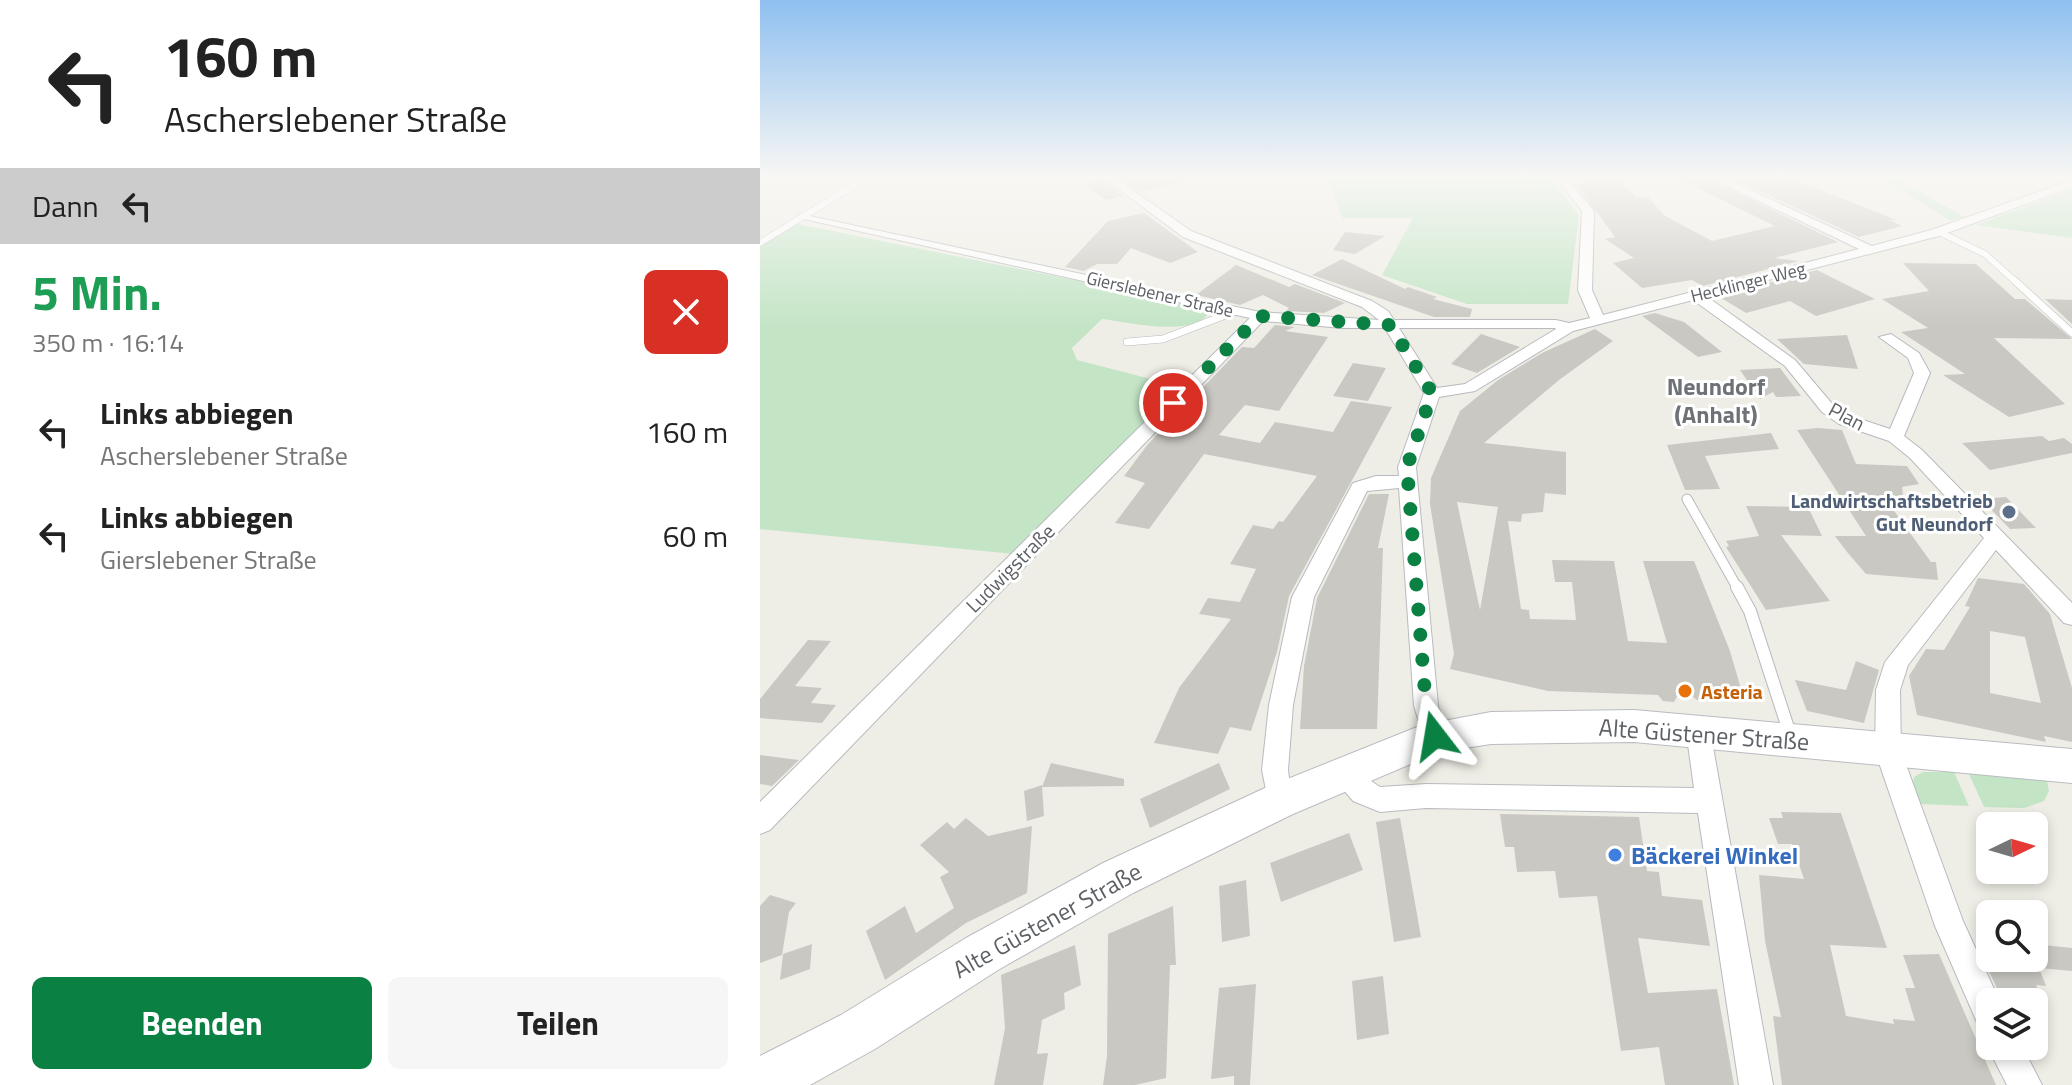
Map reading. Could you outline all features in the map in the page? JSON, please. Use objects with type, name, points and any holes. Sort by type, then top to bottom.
[{"type":"main road","name":"Alte Güstener Straße","points":[[760,1084],[858,1032],[982,954],[1118,878],[1279,801],[1435,736],[1491,728],[1563,725],[1698,730],[1888,751],[2072,766]]},
{"type":"street","name":"Gierslebener Straße","points":[[848,226],[1260,316],[1390,325],[1556,324],[1568,328]]},
{"type":"street","points":[[1175,226],[1187,234],[1367,304],[1383,314],[1432,393],[1407,467],[1426,706],[1435,736]]},
{"type":"street","points":[[1587,226],[1585,290],[1598,320]]},
{"type":"street","points":[[1818,226],[1871,250]]},
{"type":"street","name":"Hecklinger Weg","points":[[1432,393],[1469,388],[1568,328],[1956,226]]},
{"type":"street","name":"Plan","points":[[1695,295],[1790,363],[1828,409],[1845,420],[1895,437],[1916,454],[2072,617]]},
{"type":"street","name":"Ludwigstraße","points":[[760,821],[1260,316]]},
{"type":"street","points":[[1886,337],[1914,356],[1922,373],[1895,437]]},
{"type":"street","points":[[1279,801],[1275,770],[1281,705],[1303,597],[1360,487],[1376,482],[1409,482]]},
{"type":"street","points":[[1978,988],[1950,926],[1888,751],[1888,690],[1897,662],[1995,538]]},
{"type":"street","points":[[1698,730],[1756,1085]]},
{"type":"street","points":[[1343,774],[1359,793],[1381,802],[1426,796],[1710,801]]},
{"type":"street","points":[[2012,1060],[2025,1085]]},
{"type":"lane","points":[[760,243],[788,226]]},
{"type":"lane","points":[[1939,232],[1985,254],[2072,333]]},
{"type":"lane","points":[[1127,342],[1163,339],[1236,311]]},
{"type":"lane","points":[[1687,499],[1750,611],[1791,740]]},
{"type":"green space","points":[[795,226],[806,226],[1211,308],[1205,318],[1179,326],[1162,327],[1102,319],[1072,348],[1077,360],[1182,387],[1014,554],[760,529],[760,247]]},
{"type":"green space","points":[[1409,226],[1578,226],[1568,304],[1467,304],[1382,275]]},
{"type":"green space","points":[[1981,226],[2072,226],[2072,238]]},
{"type":"green space","points":[[1923,772],[1954,772],[1969,806],[1918,804],[1913,787],[1914,777]]},
{"type":"green space","points":[[1969,774],[2046,775],[2049,791],[2044,801],[2024,808],[1984,807]]},
{"type":"building","points":[[1104,226],[1161,226],[1198,252],[1170,263],[1131,248],[1117,264],[1097,264],[1084,271],[1065,267]]},
{"type":"building","points":[[1607,226],[1683,226],[1712,241],[1774,226],[1805,226],[1838,242],[1774,258],[1799,261],[1703,286],[1692,280],[1642,288],[1613,263],[1634,258],[1605,239],[1615,237]]},
{"type":"building","points":[[1834,226],[1902,226],[1859,237]]},
{"type":"building","points":[[1345,232],[1385,236],[1355,254],[1333,250]]},
{"type":"building","points":[[1342,259],[1405,289],[1408,287],[1437,297],[1433,299],[1472,309],[1470,317],[1434,317],[1312,275]]},
{"type":"building","points":[[1903,263],[1976,264],[2015,299],[2025,299],[2072,339],[1994,338],[2065,404],[2009,417],[1943,375],[1965,374],[1901,332],[1928,328],[1882,299],[1929,291]]},
{"type":"building","points":[[1236,265],[1289,287],[1295,284],[1345,303],[1324,313],[1286,311],[1289,308],[1263,295],[1240,305],[1196,295]]},
{"type":"building","points":[[1817,270],[1875,299],[1816,316],[1790,301],[1746,313],[1718,296]]},
{"type":"building","points":[[2045,299],[2072,300],[2072,324]]},
{"type":"building","points":[[1655,313],[1684,322],[1722,352],[1698,357],[1642,316]]},
{"type":"building","points":[[1275,325],[1295,327],[1285,331],[1328,337],[1279,411],[1245,405],[1219,435],[1260,443],[1275,422],[1333,432],[1351,401],[1392,407],[1289,596],[1277,652],[1251,731],[1230,727],[1218,754],[1154,743],[1179,688],[1231,619],[1199,614],[1208,598],[1240,602],[1256,569],[1230,564],[1253,525],[1273,529],[1279,521],[1283,522],[1317,476],[1204,454],[1149,529],[1115,523],[1145,483],[1124,476],[1148,444],[1242,347],[1254,348]]},
{"type":"building","points":[[1595,329],[1613,341],[1559,380],[1484,443],[1566,452],[1566,495],[1545,493],[1543,512],[1522,514],[1521,522],[1508,521],[1521,609],[1529,610],[1530,619],[1576,620],[1572,582],[1555,582],[1552,560],[1614,561],[1628,641],[1667,643],[1643,561],[1694,561],[1730,651],[1744,699],[1697,700],[1682,688],[1674,702],[1663,701],[1658,695],[1548,691],[1450,669],[1454,654],[1430,504],[1431,478],[1460,411],[1498,380],[1542,353]],"holes":[[[1457,502],[1498,507],[1480,610]]]},
{"type":"building","points":[[1481,334],[1520,347],[1477,373],[1451,364]]},
{"type":"building","points":[[1847,335],[1858,369],[1804,364],[1777,339]]},
{"type":"building","points":[[1353,363],[1386,368],[1368,401],[1333,396]]},
{"type":"building","points":[[1780,368],[1801,396],[1776,397],[1773,392],[1760,399],[1740,370]]},
{"type":"building","points":[[1797,430],[1842,430],[1856,464],[1907,466],[1919,484],[1902,487],[1904,503],[1887,501],[1931,562],[1936,562],[1938,580],[1866,574],[1847,552],[1835,536],[1866,536]]},
{"type":"building","points":[[1771,433],[1779,449],[1705,456],[1720,489],[1685,490],[1667,445]]},
{"type":"building","points":[[2042,436],[2049,441],[2064,438],[2072,444],[2072,453],[1990,470],[1962,443]]},
{"type":"building","points":[[1369,494],[1389,494],[1378,548],[1383,548],[1377,729],[1300,729],[1304,666],[1317,598]]},
{"type":"building","points":[[2006,497],[2036,528],[2010,529],[1981,499]]},
{"type":"building","points":[[1746,506],[1808,507],[1822,536],[1781,535],[1830,601],[1766,610],[1726,547],[1729,546],[1726,541],[1759,536]]},
{"type":"building","points":[[1978,578],[2024,584],[2050,614],[2072,688],[2072,742],[2044,736],[2046,742],[1917,715],[1909,676],[1926,649],[1944,650],[1970,607],[1965,606]],"holes":[[[1990,631],[2025,637],[2041,703],[1990,693]]]},
{"type":"building","points":[[808,640],[831,641],[795,686],[822,688],[811,703],[836,705],[822,723],[760,718],[760,699]]},
{"type":"building","points":[[1856,661],[1879,670],[1864,723],[1807,711],[1795,680],[1846,690]]},
{"type":"building","points":[[760,755],[799,760],[772,786],[760,784]]},
{"type":"building","points":[[1051,763],[1124,779],[1124,786],[1042,787]]},
{"type":"building","points":[[1219,763],[1230,789],[1150,828],[1140,799]]},
{"type":"building","points":[[1042,785],[1044,816],[1027,821],[1024,791]]},
{"type":"building","points":[[1781,812],[1841,813],[1887,948],[1830,945],[1846,1016],[1894,1024],[1893,1019],[1915,1021],[1905,988],[1915,988],[1903,955],[1939,954],[1976,1039],[1976,1060],[1985,1060],[1996,1085],[1782,1085],[1773,1016],[1781,1017],[1765,941],[1759,875],[1804,879],[1792,844],[1778,844],[1769,818],[1783,818]]},
{"type":"building","points":[[1500,814],[1639,817],[1647,871],[1659,872],[1662,896],[1702,900],[1710,946],[1638,938],[1648,993],[1717,989],[1734,1085],[1665,1085],[1659,1047],[1621,1051],[1597,896],[1559,898],[1555,871],[1517,872],[1514,847],[1505,847]]},
{"type":"building","points":[[966,818],[988,836],[1032,826],[1027,893],[966,923],[885,980],[866,931],[905,906],[916,933],[954,908],[940,877],[949,872],[920,845],[947,822],[954,829]]},
{"type":"building","points":[[1400,818],[1421,937],[1394,942],[1376,822]]},
{"type":"building","points":[[1349,833],[1363,870],[1281,902],[1270,863]]},
{"type":"building","points":[[1246,880],[1250,936],[1222,942],[1219,886]]},
{"type":"building","points":[[770,895],[796,903],[789,912],[782,955],[760,963],[760,906]]},
{"type":"building","points":[[1173,906],[1176,965],[1170,965],[1166,1078],[1135,1085],[1103,1085],[1107,1056],[1108,934]]},
{"type":"building","points":[[812,944],[810,969],[780,980],[783,954]]},
{"type":"building","points":[[1075,945],[1081,985],[1064,993],[1065,1009],[1042,1020],[1037,1054],[1048,1053],[1043,1085],[994,1085],[1005,1028],[1001,975]]},
{"type":"building","points":[[2048,945],[2072,948],[2072,971],[2048,969]]},
{"type":"building","points":[[1989,972],[2041,972],[2046,986],[2036,985],[2038,988],[1997,988]]},
{"type":"building","points":[[1383,976],[1389,1034],[1357,1040],[1352,981]]},
{"type":"building","points":[[1256,984],[1250,1085],[1234,1085],[1234,1076],[1211,1079],[1219,988]]},
{"type":"place","name":"Landwirtschaftsbetrieb Gut Neundorf","points":[[2009,512]]},
{"type":"place","name":"Asteria","points":[[1685,691]]},
{"type":"place","name":"Bäckerei Winkel","points":[[1615,855]]},
{"type":"district","name":"Neundorf (Anhalt)","points":[[1716,400]]},
{"type":"route","points":[[1173,403],[1260,316],[1390,325],[1432,393],[1407,467],[1426,706],[1435,736]]}]
